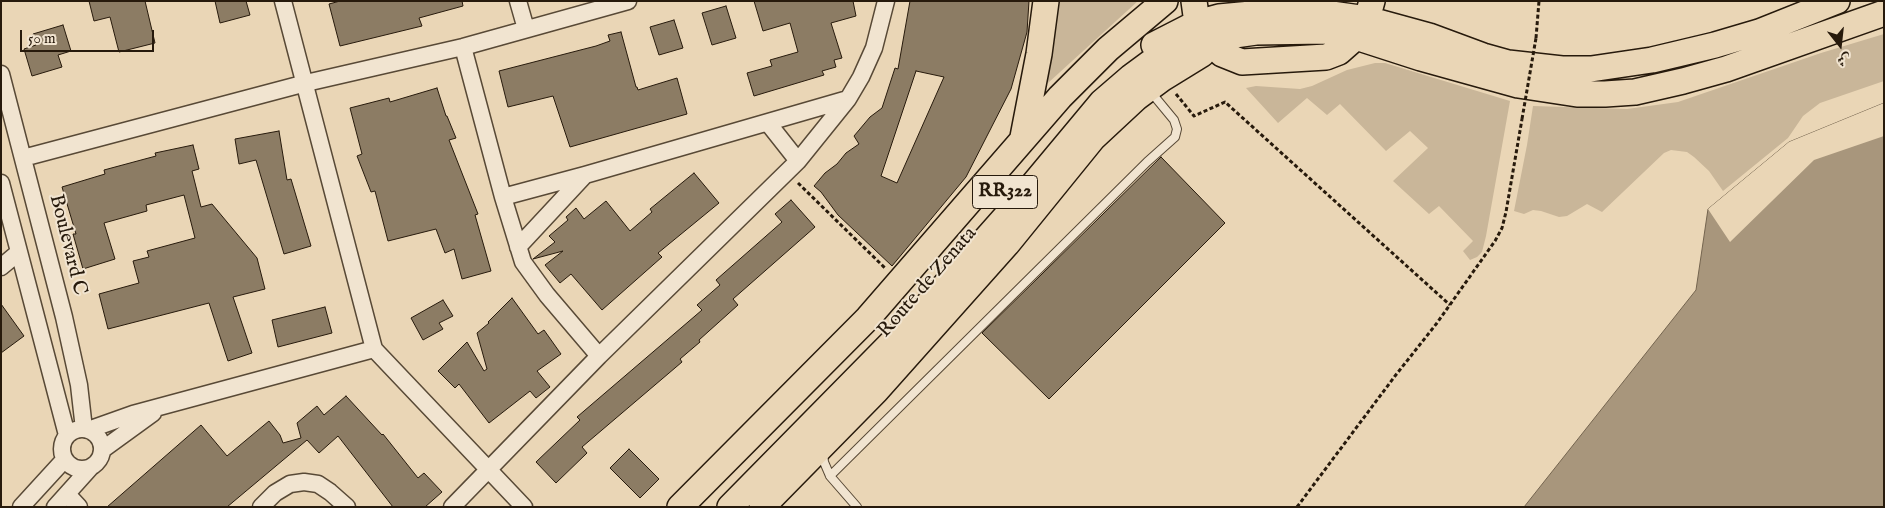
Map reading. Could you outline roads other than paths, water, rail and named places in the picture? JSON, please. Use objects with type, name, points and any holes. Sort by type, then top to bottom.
[{"type":"main road","points":[[1022,140],[1039,54],[1046,1]]},
{"type":"main road","name":"Route de Zenata","points":[[680,507],[868,318],[1060,97],[1085,71],[1165,1]]},
{"type":"main road","points":[[1365,19],[1429,36],[1508,63],[1562,69],[1591,69],[1652,60],[1716,45],[1759,32],[1837,1]]},
{"type":"main road","name":"Route de Zenata","points":[[730,507],[916,318],[1017,204],[1102,102],[1131,77],[1219,17],[1282,11],[1324,13],[1365,19]]},
{"type":"main road","points":[[1365,19],[1421,58],[1518,85],[1577,94],[1605,94],[1635,92],[1726,69],[1884,12]]},
{"type":"main road","points":[[1202,28],[1222,54],[1242,62],[1326,57],[1338,52],[1365,19]]},
{"type":"main road","name":"Route de Zenata","points":[[767,506],[876,391],[1007,244],[1093,138],[1114,117],[1156,84],[1202,28]]},
{"type":"main road","name":"Route de Zenata","points":[[712,507],[872,346],[960,249],[1059,125],[1091,91],[1162,40],[1202,28]]},
{"type":"street","points":[[283,1],[306,83],[374,349],[524,507]]},
{"type":"street","points":[[518,1],[526,29]]},
{"type":"street","points":[[23,158],[306,83],[463,47],[628,1]]},
{"type":"street","points":[[452,507],[599,356],[798,161],[848,99],[861,77],[874,48],[886,1]]},
{"type":"street","points":[[463,47],[503,197],[523,262],[533,278],[599,356]]},
{"type":"street","name":"Boulevard C","points":[[1,74],[68,336],[86,429]]},
{"type":"street","points":[[503,197],[848,99]]},
{"type":"street","points":[[768,123],[798,161]]},
{"type":"street","points":[[518,247],[585,175]]},
{"type":"street","points":[[1,183],[67,435]]},
{"type":"street","points":[[1,267],[19,252]]},
{"type":"street","points":[[91,467],[77,469],[70,466],[64,460],[62,445],[67,435],[73,431],[374,349]]},
{"type":"street","points":[[102,450],[161,407]]},
{"type":"street","points":[[55,507],[100,458],[102,450],[99,438],[86,429]]},
{"type":"street","points":[[21,507],[64,460]]},
{"type":"street","points":[[261,507],[275,493],[290,484],[304,482],[318,484],[347,507]]},
{"type":"street","points":[[68,494],[78,507]]},
{"type":"lane","points":[[830,476],[1146,162],[1175,137],[1177,129],[1174,120],[1156,84]]},
{"type":"lane","points":[[823,445],[824,462],[830,476],[857,507]]}]
